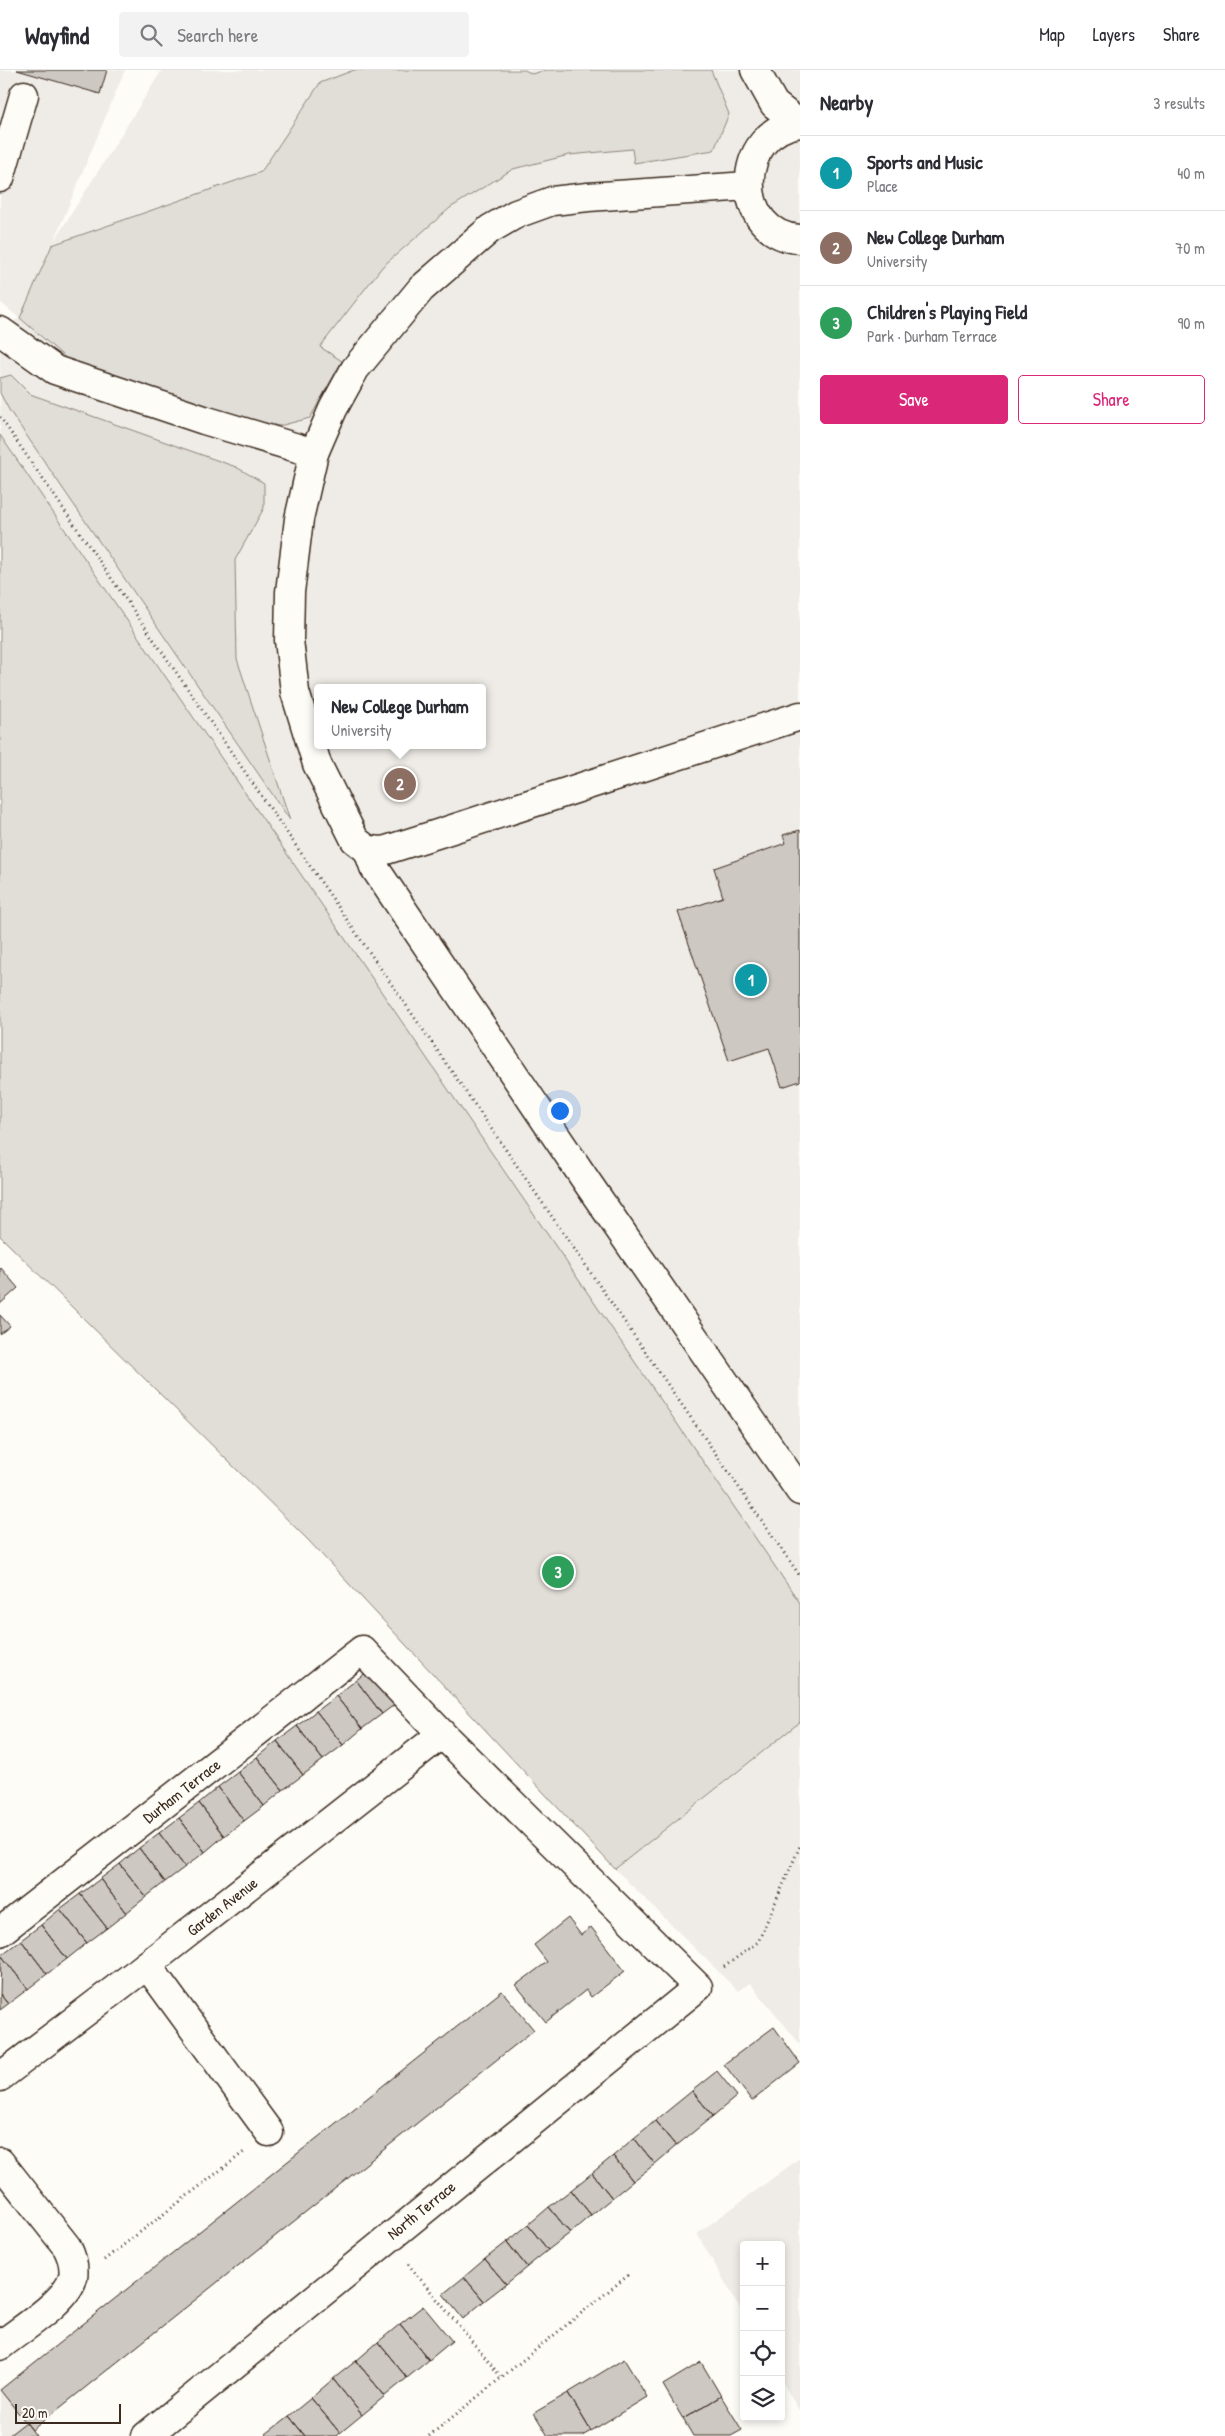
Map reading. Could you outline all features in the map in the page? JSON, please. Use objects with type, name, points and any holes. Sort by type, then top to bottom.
[{"type":"street","points":[[755,70],[774,104],[799,123]]},
{"type":"street","points":[[0,178],[24,95]]},
{"type":"street","points":[[799,123],[780,129],[762,144],[752,159],[748,186],[753,205],[762,220],[778,233],[800,239]]},
{"type":"street","points":[[748,186],[674,190],[552,201],[516,214],[490,228],[421,289],[355,369],[333,409],[314,453],[299,519],[290,592],[289,640],[294,692],[317,764],[355,840],[368,850],[374,866],[589,1185],[800,1490]]},
{"type":"street","points":[[0,331],[55,370],[204,420],[314,453]]},
{"type":"street","points":[[368,850],[383,850],[437,834],[800,716]]},
{"type":"street","name":"Durham Terrace","points":[[0,1932],[362,1650],[442,1734]]},
{"type":"street","points":[[442,1734],[698,1986]]},
{"type":"street","name":"Garden Avenue","points":[[0,2077],[147,1965],[442,1734]]},
{"type":"street","points":[[147,1965],[269,2132]]},
{"type":"street","name":"North Terrace","points":[[146,2436],[698,1986]]},
{"type":"street","points":[[0,2162],[67,2247],[73,2259],[74,2270],[68,2289],[58,2300],[0,2346]]},
{"type":"path","points":[[0,417],[800,1576]]},
{"type":"path","points":[[698,1986],[758,1942],[800,1846]]},
{"type":"path","points":[[74,2270],[97,2266],[269,2132]]},
{"type":"path","points":[[387,2238],[502,2378]]},
{"type":"path","points":[[428,2436],[631,2273]]},
{"type":"shaded area","points":[[0,70],[125,70],[54,241],[162,70],[800,70],[800,1603],[606,1320],[0,1236],[0,332],[19,318],[0,302]]},
{"type":"shaded area","points":[[354,70],[525,70],[532,74],[546,70],[711,70],[729,114],[714,150],[634,163],[632,149],[569,155],[513,169],[450,208],[382,267],[320,347],[342,361],[310,418],[279,426],[174,401],[77,368],[20,318],[52,245],[261,172],[320,83]]},
{"type":"shaded area","points":[[11,375],[30,394],[236,467],[264,483],[264,508],[235,560],[237,659],[290,820],[9,410],[0,393],[0,378]]},
{"type":"shaded area","points":[[0,435],[800,1603],[800,1722],[615,1869],[308,1540],[0,1236]]},
{"type":"shaded area","points":[[800,1722],[800,2044],[750,1983],[738,1991],[615,1869]]},
{"type":"shaded area","points":[[800,2158],[800,2412],[785,2387],[785,2241],[740,2241],[740,2308],[697,2234]]},
{"type":"shaded area","points":[[0,2391],[26,2422],[36,2436],[0,2436]]},
{"type":"building","points":[[17,70],[107,70],[100,94]]},
{"type":"building","points":[[800,830],[800,1081],[782,1087],[769,1048],[729,1061],[678,912],[723,897],[714,868],[786,843],[783,835]]},
{"type":"building","points":[[0,1269],[18,1288],[0,1304]]},
{"type":"building","points":[[0,1315],[10,1326],[0,1334]]},
{"type":"building","points":[[376,1665],[402,1699],[382,1714],[356,1680]]},
{"type":"building","points":[[356,1680],[382,1714],[362,1729],[336,1696]]},
{"type":"building","points":[[336,1696],[362,1729],[343,1745],[316,1711]]},
{"type":"building","points":[[316,1711],[343,1745],[323,1760],[297,1726]]},
{"type":"building","points":[[297,1726],[323,1760],[303,1775],[277,1741]]},
{"type":"building","points":[[277,1741],[303,1775],[283,1790],[257,1757]]},
{"type":"building","points":[[257,1757],[283,1790],[264,1806],[238,1772]]},
{"type":"building","points":[[238,1772],[264,1806],[244,1821],[218,1787]]},
{"type":"building","points":[[218,1787],[244,1821],[224,1836],[199,1803]]},
{"type":"building","points":[[199,1803],[224,1836],[205,1852],[179,1818]]},
{"type":"building","points":[[179,1818],[205,1852],[185,1867],[159,1833]]},
{"type":"building","points":[[159,1833],[185,1867],[165,1882],[139,1848]]},
{"type":"building","points":[[139,1848],[165,1882],[146,1897],[120,1864]]},
{"type":"building","points":[[120,1864],[146,1897],[126,1913],[100,1879]]},
{"type":"building","points":[[100,1879],[126,1913],[107,1928],[80,1894]]},
{"type":"building","points":[[80,1894],[107,1928],[87,1943],[60,1909]]},
{"type":"building","points":[[60,1909],[87,1943],[67,1959],[41,1925]]},
{"type":"building","points":[[568,1918],[581,1935],[591,1927],[625,1971],[591,1997],[586,1990],[546,2022],[516,1985],[547,1962],[534,1945]]},
{"type":"building","points":[[41,1925],[67,1959],[47,1974],[21,1940]]},
{"type":"building","points":[[21,1940],[47,1974],[28,1989],[1,1955]]},
{"type":"building","points":[[1,1955],[28,1989],[8,2004],[0,1994]]},
{"type":"building","points":[[502,1991],[534,2030],[32,2430],[0,2390]]},
{"type":"building","points":[[0,1994],[8,2004],[0,2010]]},
{"type":"building","points":[[774,2027],[800,2063],[752,2101],[724,2064]]},
{"type":"building","points":[[717,2071],[737,2096],[713,2116],[692,2091]]},
{"type":"building","points":[[692,2091],[713,2116],[676,2146],[655,2121]]},
{"type":"building","points":[[655,2121],[676,2146],[655,2164],[634,2138]]},
{"type":"building","points":[[634,2138],[655,2164],[633,2181],[613,2156]]},
{"type":"building","points":[[613,2156],[633,2181],[612,2198],[592,2173]]},
{"type":"building","points":[[592,2173],[612,2198],[591,2215],[571,2190]]},
{"type":"building","points":[[571,2190],[591,2215],[570,2233],[549,2207]]},
{"type":"building","points":[[549,2207],[570,2233],[548,2250],[528,2225]]},
{"type":"building","points":[[528,2225],[548,2250],[527,2267],[507,2242]]},
{"type":"building","points":[[507,2242],[527,2267],[506,2284],[485,2259]]},
{"type":"building","points":[[485,2259],[506,2284],[484,2301],[464,2277]]},
{"type":"building","points":[[464,2277],[484,2301],[463,2319],[443,2294]]},
{"type":"building","points":[[423,2306],[452,2341],[429,2360],[400,2324]]},
{"type":"building","points":[[400,2324],[429,2360],[407,2378],[378,2342]]},
{"type":"building","points":[[378,2342],[407,2378],[385,2396],[356,2361]]},
{"type":"building","points":[[624,2359],[647,2397],[591,2431],[568,2393]]},
{"type":"building","points":[[356,2361],[385,2396],[362,2415],[333,2379]]},
{"type":"building","points":[[701,2362],[721,2396],[683,2419],[663,2385]]},
{"type":"building","points":[[333,2379],[362,2415],[340,2433],[311,2398]]},
{"type":"building","points":[[568,2393],[591,2431],[582,2436],[548,2436],[534,2413]]},
{"type":"building","points":[[721,2396],[742,2430],[731,2436],[693,2436],[683,2419]]},
{"type":"building","points":[[311,2398],[340,2433],[337,2436],[305,2436],[289,2416]]},
{"type":"building","points":[[289,2416],[305,2436],[268,2436],[266,2434]]},
{"type":"building","points":[[26,2422],[36,2436],[8,2436]]},
{"type":"place","name":"New College Durham","points":[[400,784]]},
{"type":"place","name":"Sports and Music","points":[[751,980]]},
{"type":"place","name":"Children's Playing Field","points":[[558,1572]]}]
